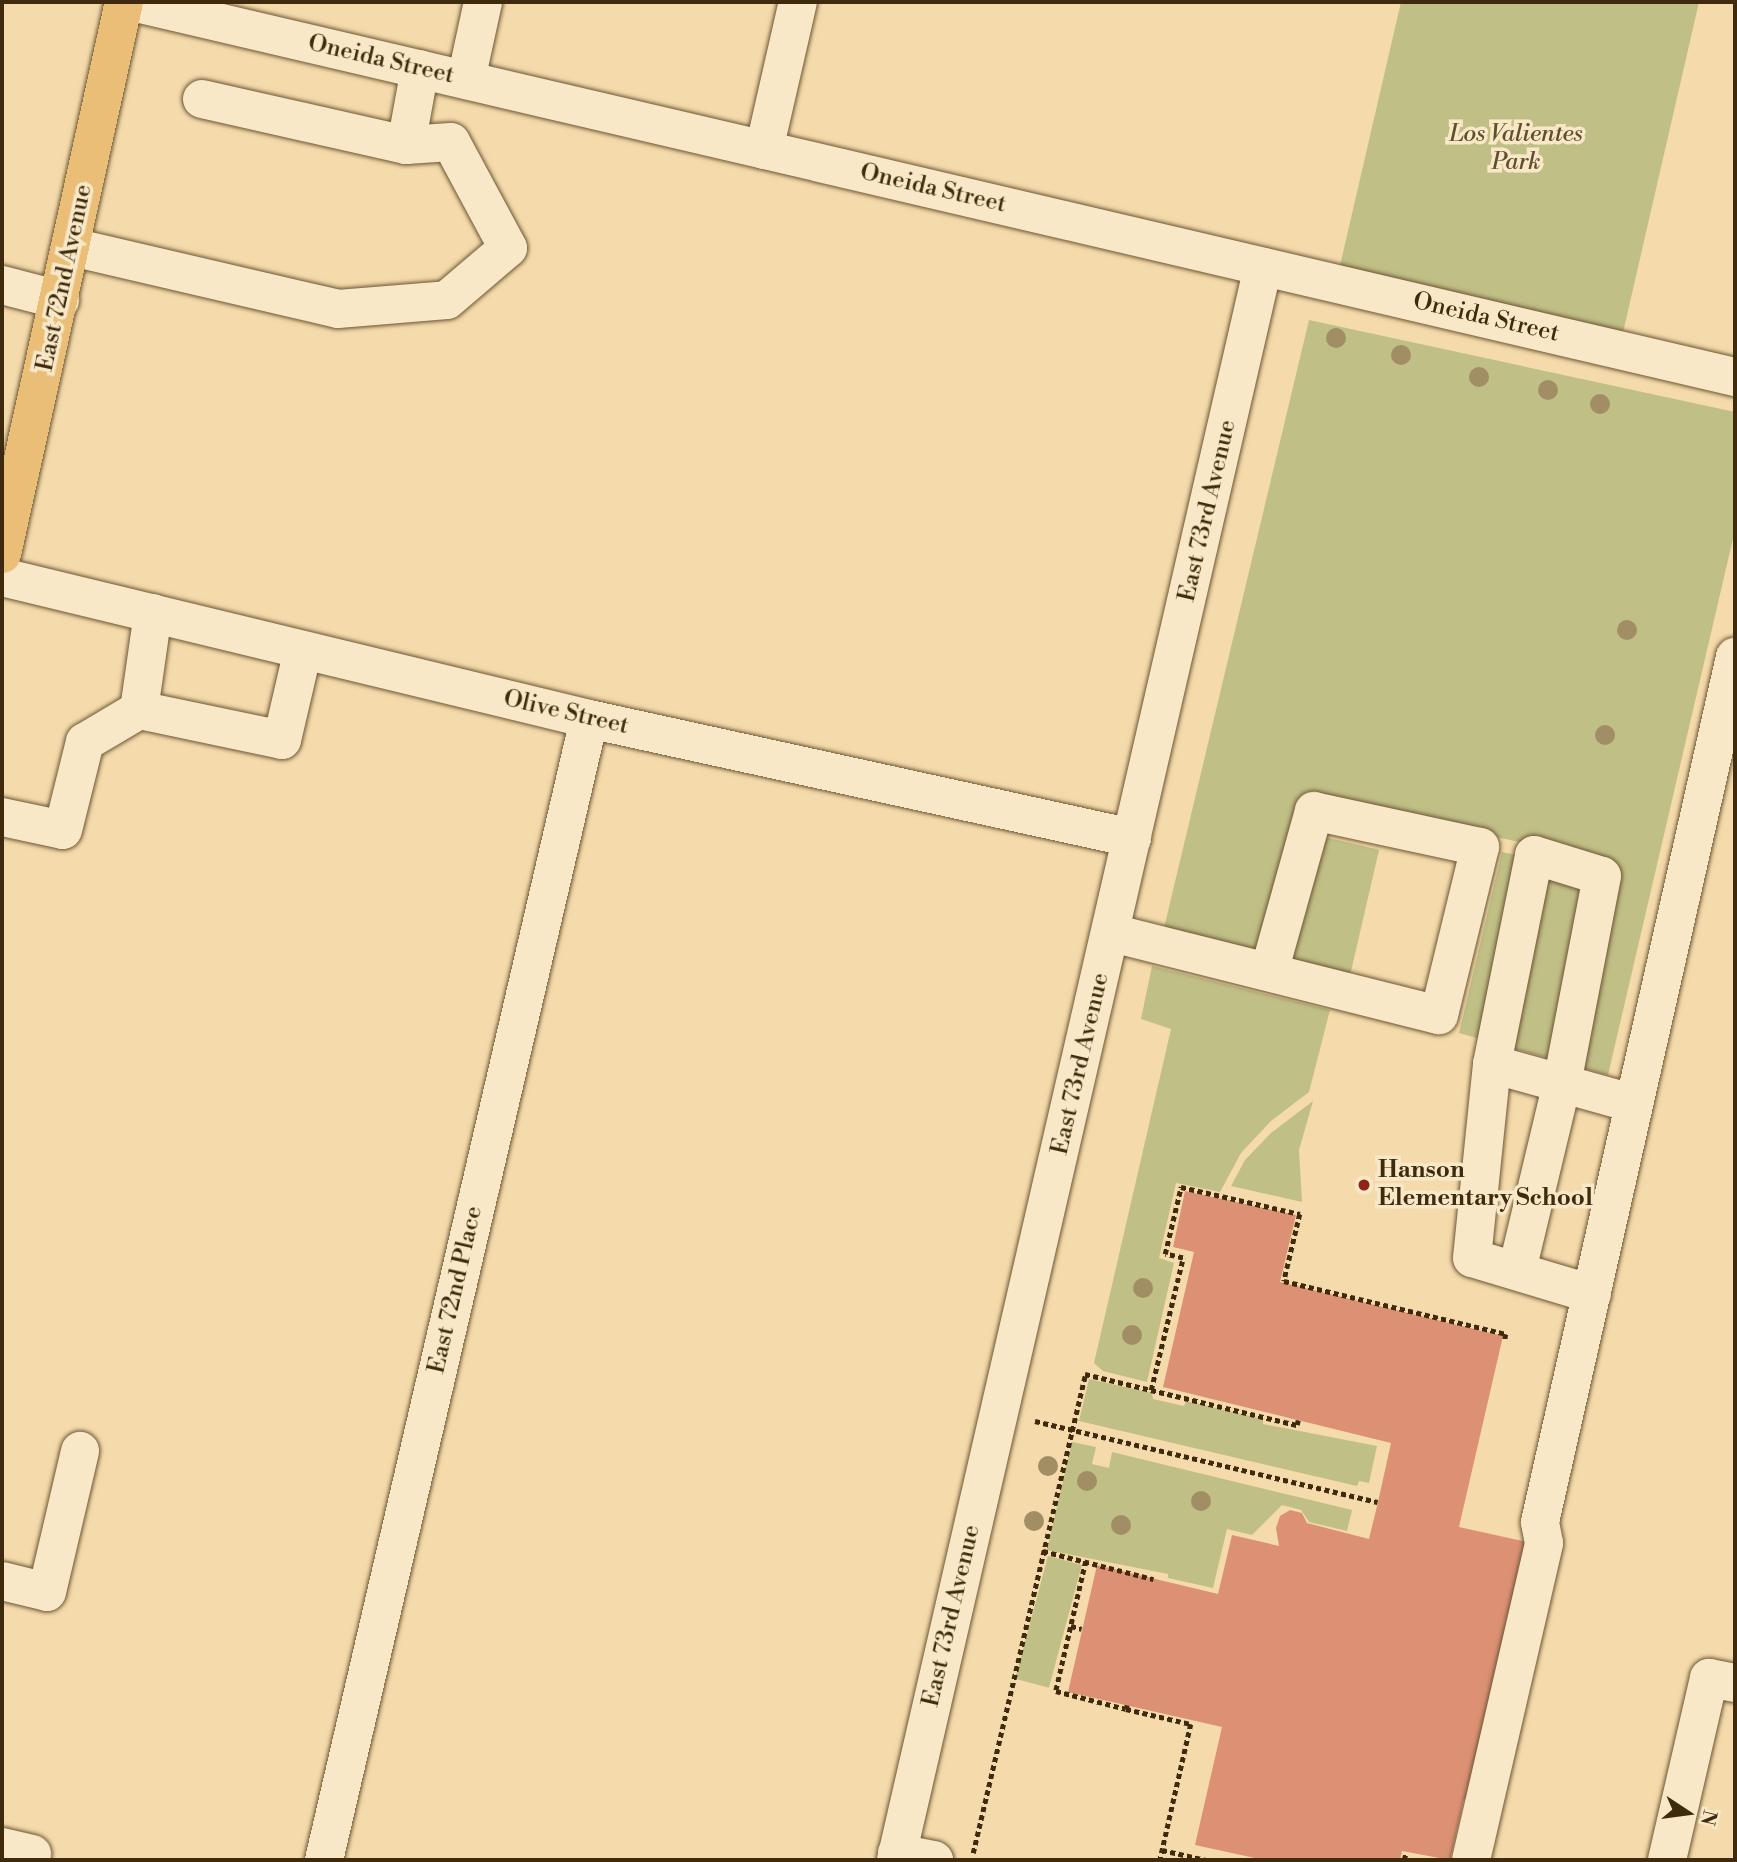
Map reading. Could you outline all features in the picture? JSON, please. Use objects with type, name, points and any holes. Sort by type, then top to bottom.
[{"type":"main road","name":"East 72nd Avenue","points":[[2,554],[124,2]]},
{"type":"street","name":"Oneida Street","points":[[132,2],[1735,377]]},
{"type":"street","points":[[466,80],[483,2]]},
{"type":"street","points":[[764,150],[798,2]]},
{"type":"street","points":[[406,145],[420,69]]},
{"type":"street","points":[[72,247],[338,309],[447,300],[508,248],[451,142],[406,145],[202,99]]},
{"type":"street","name":"East 73rd Avenue","points":[[896,1856],[1112,933],[1264,267]]},
{"type":"street","points":[[2,285],[60,300]]},
{"type":"street","name":"Olive Street","points":[[2,577],[589,719],[1132,838]]},
{"type":"street","points":[[139,710],[153,613]]},
{"type":"street","points":[[2,817],[64,830],[85,742],[139,710],[282,740],[303,650]]},
{"type":"street","points":[[1471,1860],[1544,1543],[1540,1522],[1632,1102],[1735,657]]},
{"type":"street","name":"East 72nd Place","points":[[324,1860],[589,719]]},
{"type":"street","points":[[1112,933],[1439,1015],[1480,847],[1314,811],[1269,972]]},
{"type":"street","points":[[1517,1271],[1562,1083],[1602,876],[1534,855],[1492,1064],[1472,1258],[1592,1294]]},
{"type":"street","points":[[1492,1064],[1632,1102]]},
{"type":"street","points":[[2,1581],[47,1592],[80,1451]]},
{"type":"street","points":[[1667,1860],[1709,1678],[1735,1683]]},
{"type":"street","points":[[896,1856],[934,1860]]},
{"type":"path","points":[[1151,1390],[1183,1258],[1166,1254],[1181,1187],[1300,1214],[1284,1281],[1506,1334],[1505,1339]]},
{"type":"path","points":[[971,1860],[1085,1374],[1174,1393],[1297,1425],[1298,1420]]},
{"type":"path","points":[[1072,1429],[1378,1502]]},
{"type":"path","points":[[1043,1550],[1153,1579]]},
{"type":"path","points":[[1086,1560],[1056,1691],[1191,1724],[1160,1860]]},
{"type":"path","points":[[1071,1626],[1082,1629]]},
{"type":"path","points":[[1162,1850],[1206,1860]]},
{"type":"path","points":[[1404,1860],[1406,1852]]},
{"type":"green space","name":"Los Valientes Park","points":[[1401,2],[1699,2],[1619,350],[1336,283]]},
{"type":"green space","points":[[1309,320],[1735,412],[1735,530],[1608,1075],[1459,1033],[1502,852],[1576,867],[1579,854],[1303,798],[1267,952],[1164,928]]},
{"type":"green space","points":[[1307,833],[1379,850],[1346,994],[1274,977]]},
{"type":"green space","points":[[1152,966],[1330,1010],[1309,1092],[1271,1121],[1241,1153],[1220,1192],[1176,1183],[1159,1258],[1174,1263],[1147,1382],[1103,1371],[1094,1363],[1171,1029],[1141,1019]]},
{"type":"green space","points":[[1313,1101],[1299,1150],[1302,1202],[1231,1186],[1245,1160],[1271,1133]]},
{"type":"green space","points":[[1089,1379],[1152,1393],[1153,1399],[1184,1406],[1186,1401],[1263,1419],[1263,1424],[1377,1446],[1369,1483],[1359,1481],[1357,1486],[1079,1421]]},
{"type":"green space","points":[[1072,1442],[1096,1447],[1092,1464],[1109,1468],[1112,1452],[1352,1510],[1347,1531],[1309,1522],[1301,1510],[1282,1505],[1252,1535],[1227,1529],[1213,1588],[1168,1578],[1168,1574],[1047,1550]]},
{"type":"green space","points":[[1048,1556],[1082,1565],[1049,1688],[1015,1679]]},
{"type":"building","points":[[1185,1191],[1296,1215],[1280,1282],[1503,1336],[1459,1527],[1532,1543],[1474,1800],[1464,1799],[1450,1860],[1402,1851],[1400,1860],[1264,1860],[1195,1845],[1222,1727],[1068,1692],[1097,1565],[1218,1594],[1232,1535],[1279,1546],[1276,1528],[1280,1516],[1290,1510],[1302,1513],[1307,1523],[1369,1539],[1378,1502],[1391,1443],[1163,1387],[1194,1252],[1173,1247]]},
{"type":"place","name":"Hanson Elementary School","points":[[1364,1185]]}]
